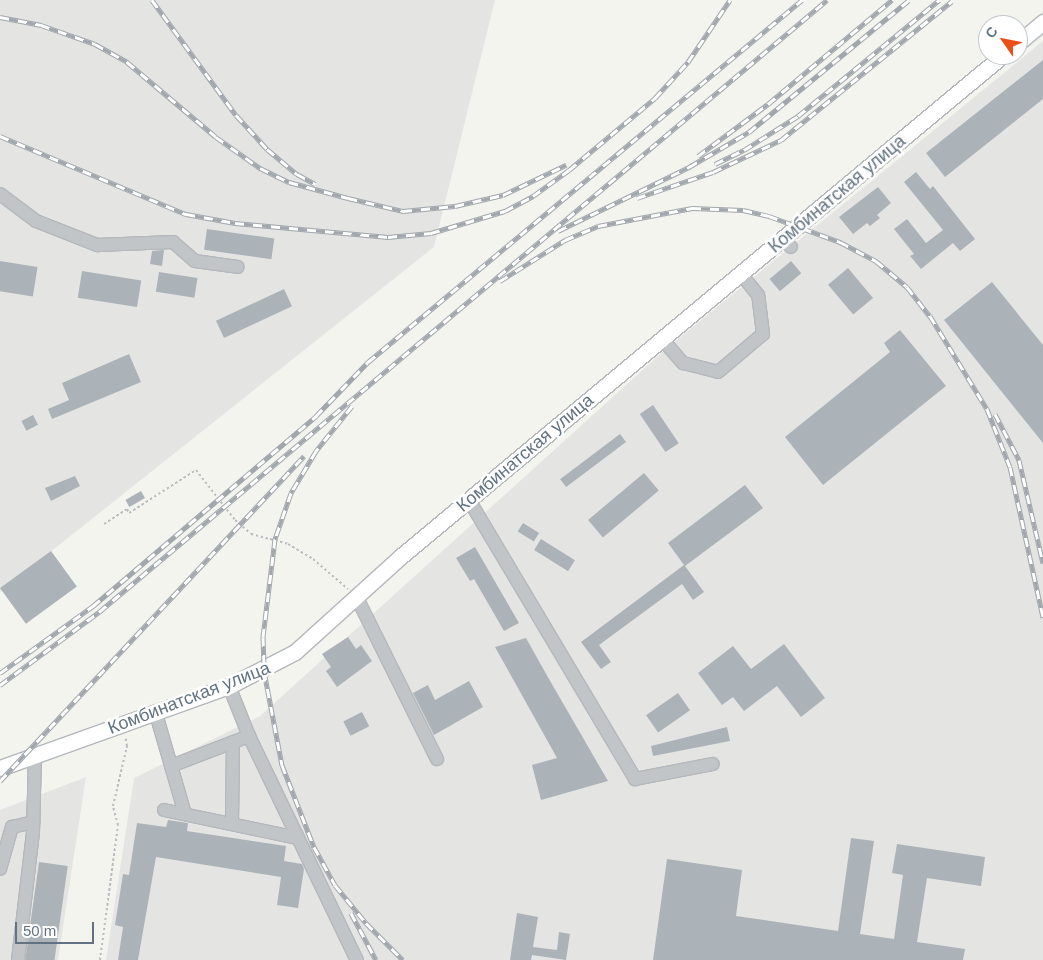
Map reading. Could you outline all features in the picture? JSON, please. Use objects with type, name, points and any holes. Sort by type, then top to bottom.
[{"type":"main road","points":[[1028,35],[1043,22]]},
{"type":"main road","name":"Комбинатская улица","points":[[0,768],[122,724],[156,714],[229,686],[280,663],[469,500],[662,339],[741,274],[787,243],[992,65]]},
{"type":"street","points":[[0,194],[36,221],[98,245],[173,242],[195,261],[238,267]]},
{"type":"street","points":[[662,339],[683,363],[718,372],[763,334],[758,295],[741,274]]},
{"type":"street","points":[[469,500],[635,779],[713,764]]},
{"type":"street","points":[[356,596],[437,759]]},
{"type":"street","points":[[229,686],[249,736],[357,960]]},
{"type":"street","points":[[156,714],[185,814]]},
{"type":"street","points":[[171,766],[249,736]]},
{"type":"street","points":[[232,824],[233,742]]},
{"type":"street","points":[[18,960],[33,822],[35,755]]},
{"type":"street","points":[[164,810],[298,838]]},
{"type":"street","points":[[0,869],[12,827],[33,822]]},
{"type":"path","points":[[104,524],[126,510],[129,513],[196,470],[235,520],[251,534],[288,544],[313,559],[356,596]]},
{"type":"path","points":[[100,960],[118,825],[113,806],[127,746],[122,724]]},
{"type":"shaded area","points":[[0,0],[495,0],[434,247],[0,592]]},
{"type":"shaded area","points":[[1043,41],[1043,960],[106,960],[134,778],[260,716],[668,347],[1014,65],[1028,65],[1028,53]]},
{"type":"shaded area","points":[[86,777],[58,960],[0,960],[0,810]]},
{"type":"building","points":[[1043,60],[1043,99],[945,177],[926,153]]},
{"type":"building","points":[[916,172],[930,189],[933,186],[975,239],[960,251],[953,243],[921,269],[910,256],[914,254],[894,229],[907,219],[926,243],[943,230],[904,182]]},
{"type":"building","points":[[878,187],[891,203],[877,215],[880,218],[870,226],[867,223],[853,234],[839,217]]},
{"type":"building","points":[[207,229],[274,238],[271,259],[204,250]]},
{"type":"building","points":[[164,250],[162,266],[150,264],[152,251]]},
{"type":"building","points":[[0,261],[38,267],[33,297],[0,291]]},
{"type":"building","points":[[791,261],[801,273],[780,291],[770,279]]},
{"type":"building","points":[[848,268],[873,298],[853,315],[828,285]]},
{"type":"building","points":[[82,271],[141,280],[137,307],[78,298]]},
{"type":"building","points":[[159,272],[198,278],[194,298],[156,292]]},
{"type":"building","points":[[992,282],[1043,345],[1043,443],[944,320]]},
{"type":"building","points":[[284,289],[292,306],[224,338],[216,321]]},
{"type":"building","points":[[900,330],[946,386],[823,485],[785,437],[890,352],[884,343]]},
{"type":"building","points":[[129,354],[141,382],[52,419],[48,409],[69,400],[62,383]]},
{"type":"building","points":[[653,405],[679,443],[665,452],[640,414]]},
{"type":"building","points":[[33,415],[38,425],[26,431],[21,421]]},
{"type":"building","points":[[620,434],[626,442],[566,487],[560,479]]},
{"type":"building","points":[[644,473],[659,491],[603,538],[588,520]]},
{"type":"building","points":[[75,476],[80,486],[51,501],[45,488]]},
{"type":"building","points":[[745,485],[763,508],[685,566],[704,592],[693,600],[682,584],[599,645],[611,662],[601,669],[581,642],[684,565],[668,543]]},
{"type":"building","points":[[141,491],[145,498],[129,507],[125,500]]},
{"type":"building","points":[[523,523],[539,533],[534,542],[518,531]]},
{"type":"building","points":[[541,539],[575,560],[568,571],[534,550]]},
{"type":"building","points":[[475,547],[519,623],[504,631],[474,579],[470,581],[456,558]]},
{"type":"building","points":[[51,551],[77,587],[26,624],[0,588]]},
{"type":"building","points":[[348,637],[356,649],[361,645],[372,661],[337,687],[326,671],[331,667],[322,654]]},
{"type":"building","points":[[526,638],[608,781],[541,800],[532,765],[557,758],[495,647]]},
{"type":"building","points":[[784,644],[825,698],[801,717],[777,686],[744,711],[733,697],[722,705],[698,673],[733,646],[751,669]]},
{"type":"building","points":[[469,681],[483,707],[434,735],[413,693],[428,685],[435,700]]},
{"type":"building","points":[[678,693],[690,710],[658,733],[646,715]]},
{"type":"building","points":[[362,712],[369,726],[351,736],[343,722]]},
{"type":"building","points":[[727,727],[730,741],[653,756],[651,746]]},
{"type":"building","points":[[168,820],[188,823],[187,831],[286,846],[284,861],[302,864],[304,869],[298,908],[277,905],[281,877],[156,857],[138,960],[118,960],[123,927],[115,925],[123,874],[129,875],[137,823],[166,827]]},
{"type":"building","points":[[851,838],[874,841],[860,934],[894,939],[903,875],[892,873],[897,844],[985,857],[981,886],[927,878],[917,942],[965,949],[963,960],[653,960],[667,859],[742,870],[736,916],[838,931]]},
{"type":"building","points":[[39,862],[68,866],[55,960],[25,960]]},
{"type":"building","points":[[517,913],[538,917],[533,947],[557,950],[559,932],[570,934],[566,960],[532,955],[531,960],[510,960]]},
{"type":"railway","points":[[152,0],[236,115],[267,149],[297,174],[315,184]]},
{"type":"railway","points":[[0,136],[186,214],[235,223],[388,237],[431,233],[505,211],[533,196],[569,170],[655,98],[688,62],[730,0]]},
{"type":"railway","points":[[0,673],[93,606],[316,416],[368,362],[802,0]]},
{"type":"railway","points":[[0,685],[99,612],[827,0]]},
{"type":"railway","points":[[698,156],[768,104],[892,0]]},
{"type":"railway","points":[[558,231],[689,167],[749,132],[909,0]]},
{"type":"railway","points":[[715,164],[744,150],[798,116],[939,0]]},
{"type":"railway","points":[[637,198],[713,172],[781,140],[952,1]]},
{"type":"railway","points":[[0,17],[41,25],[95,44],[127,62],[216,137],[260,168],[289,182],[348,198],[403,211],[455,206],[503,195],[566,165]]},
{"type":"railway","points":[[500,281],[565,240],[598,226],[692,208],[743,210],[769,216],[840,242],[876,261],[907,287],[930,316],[987,409],[1010,467],[1043,617]]},
{"type":"railway","points":[[352,406],[316,451],[291,493],[275,539],[263,637],[264,671],[282,765],[314,847],[335,885],[366,923],[403,960]]},
{"type":"railway","points":[[995,414],[1019,460],[1043,563]]},
{"type":"railway","points":[[0,781],[304,456]]},
{"type":"railway","points":[[351,913],[376,960]]}]
